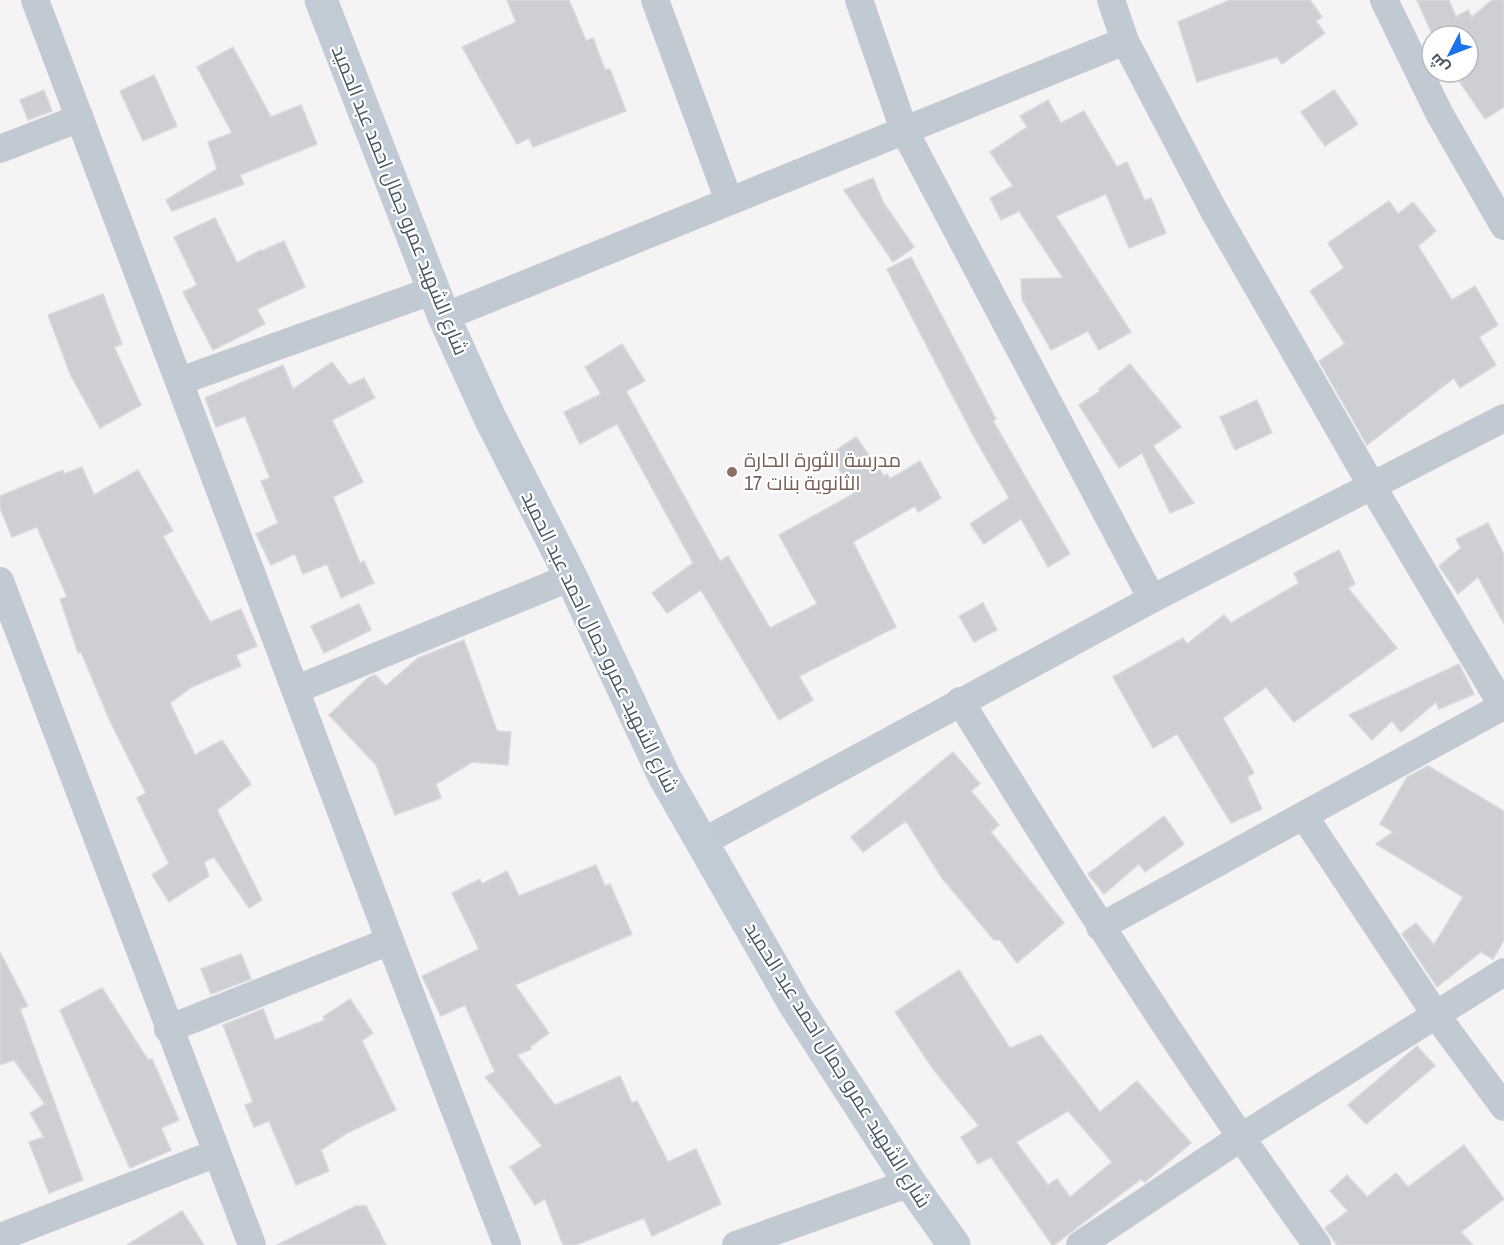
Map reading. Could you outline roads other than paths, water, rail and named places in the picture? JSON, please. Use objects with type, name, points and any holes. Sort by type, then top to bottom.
[{"type":"street","points":[[35,0],[507,1245]]},
{"type":"street","name":"شارع الشهيد عمرو جمال احمد عبد الحميد","points":[[321,0],[439,303],[490,418],[571,577],[664,776],[700,843],[795,1005],[910,1183],[954,1245]]},
{"type":"street","points":[[655,0],[729,201]]},
{"type":"street","points":[[859,0],[904,130],[1152,598]]},
{"type":"street","points":[[1100,927],[1503,707],[1372,486],[1214,211],[1125,41],[1111,0]]},
{"type":"street","points":[[1384,0],[1439,113],[1504,226]]},
{"type":"street","points":[[180,381],[439,303],[729,201],[1125,41]]},
{"type":"street","points":[[0,149],[80,118]]},
{"type":"street","points":[[700,843],[1152,598],[1504,418]]},
{"type":"street","points":[[297,689],[571,577]]},
{"type":"street","points":[[0,581],[168,1029],[252,1245]]},
{"type":"street","points":[[960,701],[1100,927],[1240,1138],[1317,1245]]},
{"type":"street","points":[[1305,816],[1436,1015],[1504,1107]]},
{"type":"street","points":[[168,1029],[390,941]]},
{"type":"street","points":[[1080,1245],[1240,1138],[1504,972]]},
{"type":"street","points":[[3,1236],[217,1154]]},
{"type":"street","points":[[736,1245],[910,1183]]},
{"type":"place","name":"مدرسة الثورة الحارة 17 الثانوية بنات","points":[[732,472]]}]
